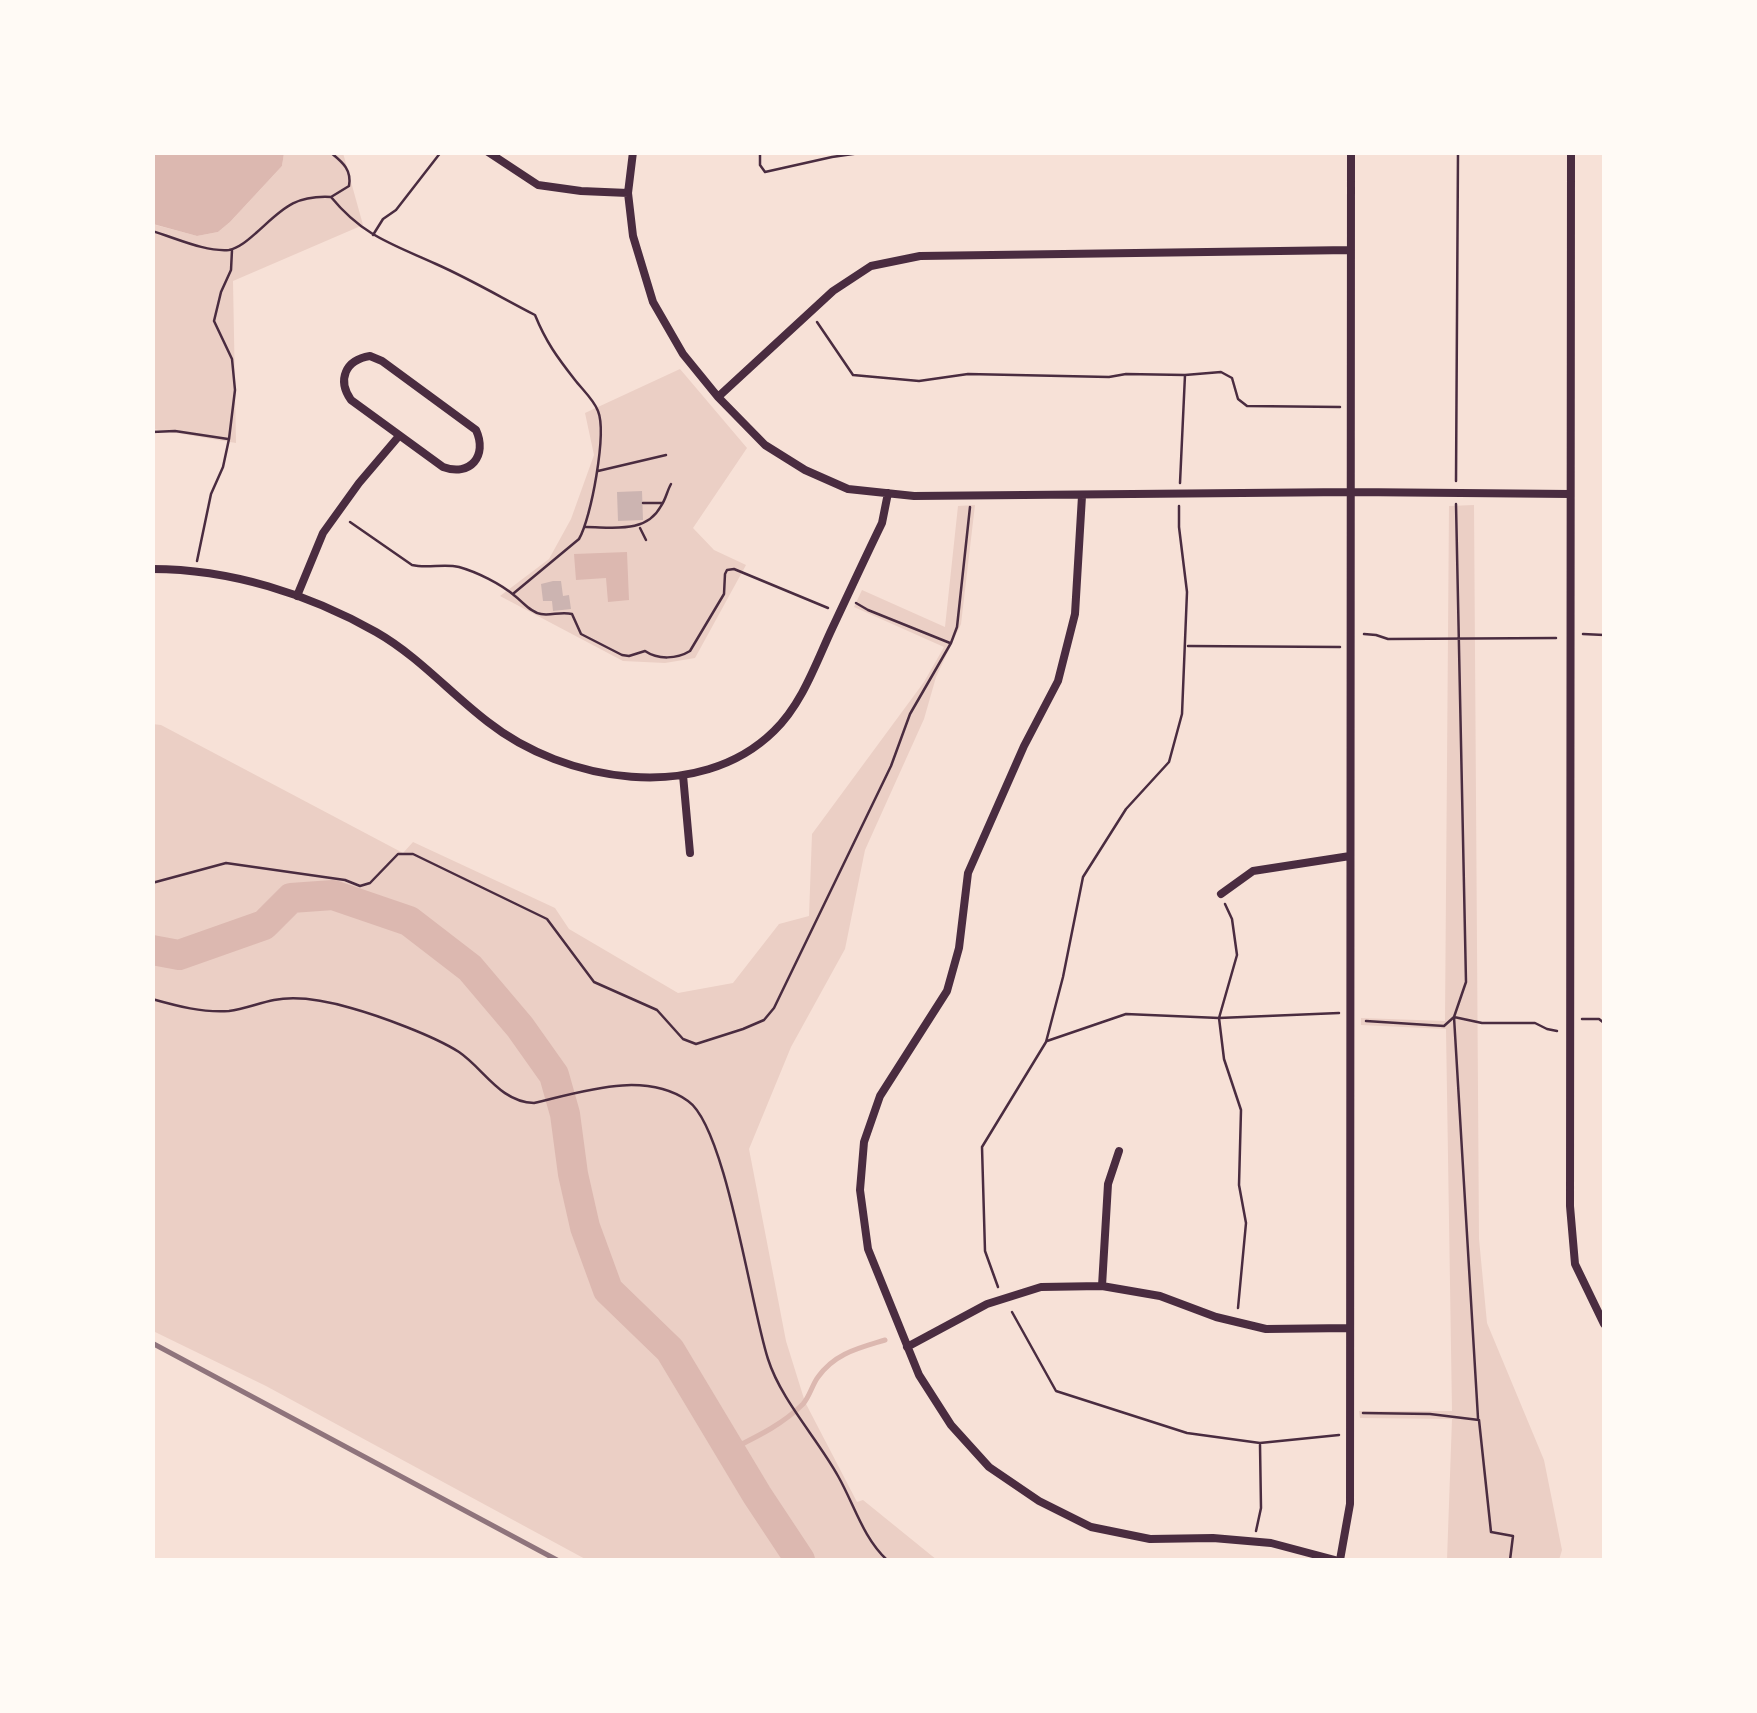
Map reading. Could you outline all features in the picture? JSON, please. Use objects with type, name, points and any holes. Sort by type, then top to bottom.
[{"type":"street","points":[[488,152],[538,185],[628,193]]},
{"type":"street","points":[[633,152],[628,193],[633,236],[653,302],[682,354],[765,445],[805,470],[848,489],[914,496],[1570,494]]},
{"type":"street","points":[[1082,496],[1075,614],[1058,682],[1024,746],[968,873],[959,948],[947,992],[880,1096],[864,1142],[860,1190],[868,1249],[919,1375],[952,1424],[989,1468],[1039,1501],[1091,1527],[1150,1539],[1213,1538],[1271,1543],[1338,1560],[1350,1504],[1351,152]]},
{"type":"street","points":[[1571,152],[1570,1206],[1575,1264],[1604,1324]]},
{"type":"street","points":[[718,396],[833,292],[871,266],[920,256],[1351,250]]},
{"type":"street","points":[[370,356],[382,361],[470,424],[480,438],[479,454],[468,467],[452,470],[399,436],[347,395],[344,374],[358,359],[370,356]]},
{"type":"street","points":[[297,596],[324,532],[399,436]]},
{"type":"street","points":[[152,569],[196,572],[258,584],[338,612],[415,659],[490,724],[524,746],[565,763],[607,774],[682,775],[716,767],[748,753],[775,730],[797,702],[882,524],[888,494]]},
{"type":"street","points":[[682,775],[690,854]]},
{"type":"street","points":[[1221,894],[1253,870],[1350,856]]},
{"type":"street","points":[[1102,1286],[1108,1184],[1120,1151]]},
{"type":"street","points":[[907,1346],[988,1304],[1042,1287],[1102,1286],[1160,1296],[1216,1317],[1266,1329],[1350,1328]]},
{"type":"path","points":[[152,232],[232,250],[288,204],[311,196],[331,197],[348,186],[346,165],[330,152]]},
{"type":"path","points":[[373,235],[442,152]]},
{"type":"path","points":[[760,152],[760,165],[765,172],[774,172],[867,152]]},
{"type":"path","points":[[1458,152],[1456,493],[1466,982],[1454,1017],[1478,1420],[1491,1532],[1513,1536],[1510,1560]]},
{"type":"path","points":[[331,197],[348,218],[373,235],[535,314],[548,346],[598,411],[596,471],[586,528],[579,539],[513,594]]},
{"type":"path","points":[[196,572],[212,494],[229,440],[234,390],[232,358],[214,321],[231,270],[232,250]]},
{"type":"path","points":[[810,312],[853,375],[918,381],[968,374],[1108,377],[1222,372],[1232,378],[1238,399],[1247,406],[1351,406]]},
{"type":"path","points":[[1185,375],[1179,528],[1188,592],[1182,714],[1169,762],[1126,808],[1083,877],[1064,977],[1046,1042],[982,1148],[985,1251],[1005,1299],[1056,1391],[1188,1434],[1260,1443],[1338,1436],[1360,1413],[1430,1414],[1478,1420]]},
{"type":"path","points":[[152,432],[229,440]]},
{"type":"path","points":[[596,471],[666,455]]},
{"type":"path","points":[[586,528],[639,526],[652,520],[671,484]]},
{"type":"path","points":[[152,884],[226,863],[346,880],[360,886],[370,883],[398,854],[413,854],[547,919],[594,982],[657,1010],[684,1039],[696,1044],[764,1020],[774,1008],[891,766],[910,714],[951,644],[957,627],[972,496]]},
{"type":"path","points":[[643,503],[664,502]]},
{"type":"path","points":[[341,508],[348,520],[412,565],[462,568],[513,594],[541,615],[572,614],[581,634],[622,655],[645,651],[659,658],[690,651],[724,594],[725,574],[734,569],[821,606],[856,603],[951,644]]},
{"type":"path","points":[[618,526],[618,538]]},
{"type":"path","points":[[639,526],[646,540]]},
{"type":"path","points":[[1186,646],[1340,647],[1360,634],[1388,638],[1604,635]]},
{"type":"path","points":[[1221,894],[1232,919],[1237,956],[1218,1018],[1224,1059],[1242,1110],[1239,1185],[1246,1224],[1236,1322]]},
{"type":"path","points":[[152,999],[204,1010],[229,1010],[294,998],[353,1008],[456,1050],[514,1100],[534,1103],[590,1090],[638,1086],[670,1091],[694,1104],[709,1128],[776,1379],[838,1475],[871,1541],[887,1560]]},
{"type":"path","points":[[1046,1042],[1126,1014],[1218,1018],[1338,1012],[1362,1020],[1444,1026],[1454,1017]]},
{"type":"path","points":[[1454,1017],[1482,1024],[1535,1023],[1556,1031],[1580,1020],[1599,1019],[1604,1023]]},
{"type":"path","points":[[1253,1542],[1261,1508],[1260,1443]]},
{"type":"shaded area","points":[[152,153],[284,153],[282,166],[230,222],[218,232],[197,236],[153,224]]},
{"type":"shaded area","points":[[284,153],[343,153],[363,225],[233,281],[236,443],[153,429],[152,224],[197,236],[218,232],[282,166]]},
{"type":"shaded area","points":[[680,369],[747,448],[693,528],[714,550],[746,565],[695,658],[665,663],[623,661],[500,596],[549,559],[571,519],[594,455],[585,413]]},
{"type":"shaded area","points":[[975,505],[961,624],[936,677],[924,719],[865,850],[845,949],[791,1047],[749,1149],[786,1341],[805,1402],[857,1502],[863,1500],[937,1560],[587,1560],[266,1386],[153,1331],[152,724],[161,725],[403,853],[413,842],[555,908],[569,929],[678,993],[733,983],[779,924],[809,916],[812,834],[924,682],[944,647],[854,607],[862,590],[945,627],[958,506]]},
{"type":"shaded area","points":[[1474,505],[1479,1239],[1487,1323],[1544,1460],[1562,1550],[1559,1560],[1447,1560],[1452,1419],[1360,1418],[1359,1411],[1452,1411],[1446,1029],[1361,1025],[1361,1018],[1445,1021],[1449,506]]},
{"type":"shaded area","points":[[627,552],[629,600],[608,602],[606,578],[576,580],[574,554]]},
{"type":"building","points":[[642,491],[643,520],[618,521],[617,492]]},
{"type":"building","points":[[561,581],[563,596],[569,595],[571,609],[553,611],[552,601],[543,601],[541,584]]},
{"type":"waterway","points":[[152,950],[179,955],[264,925],[291,898],[333,895],[409,921],[470,968],[554,1075],[585,1227],[608,1290],[670,1350],[800,1560]]},
{"type":"waterway","points":[[730,1450],[795,1411],[832,1362],[848,1352],[885,1340]]},
{"type":"railway","points":[[152,1343],[557,1560]]}]
